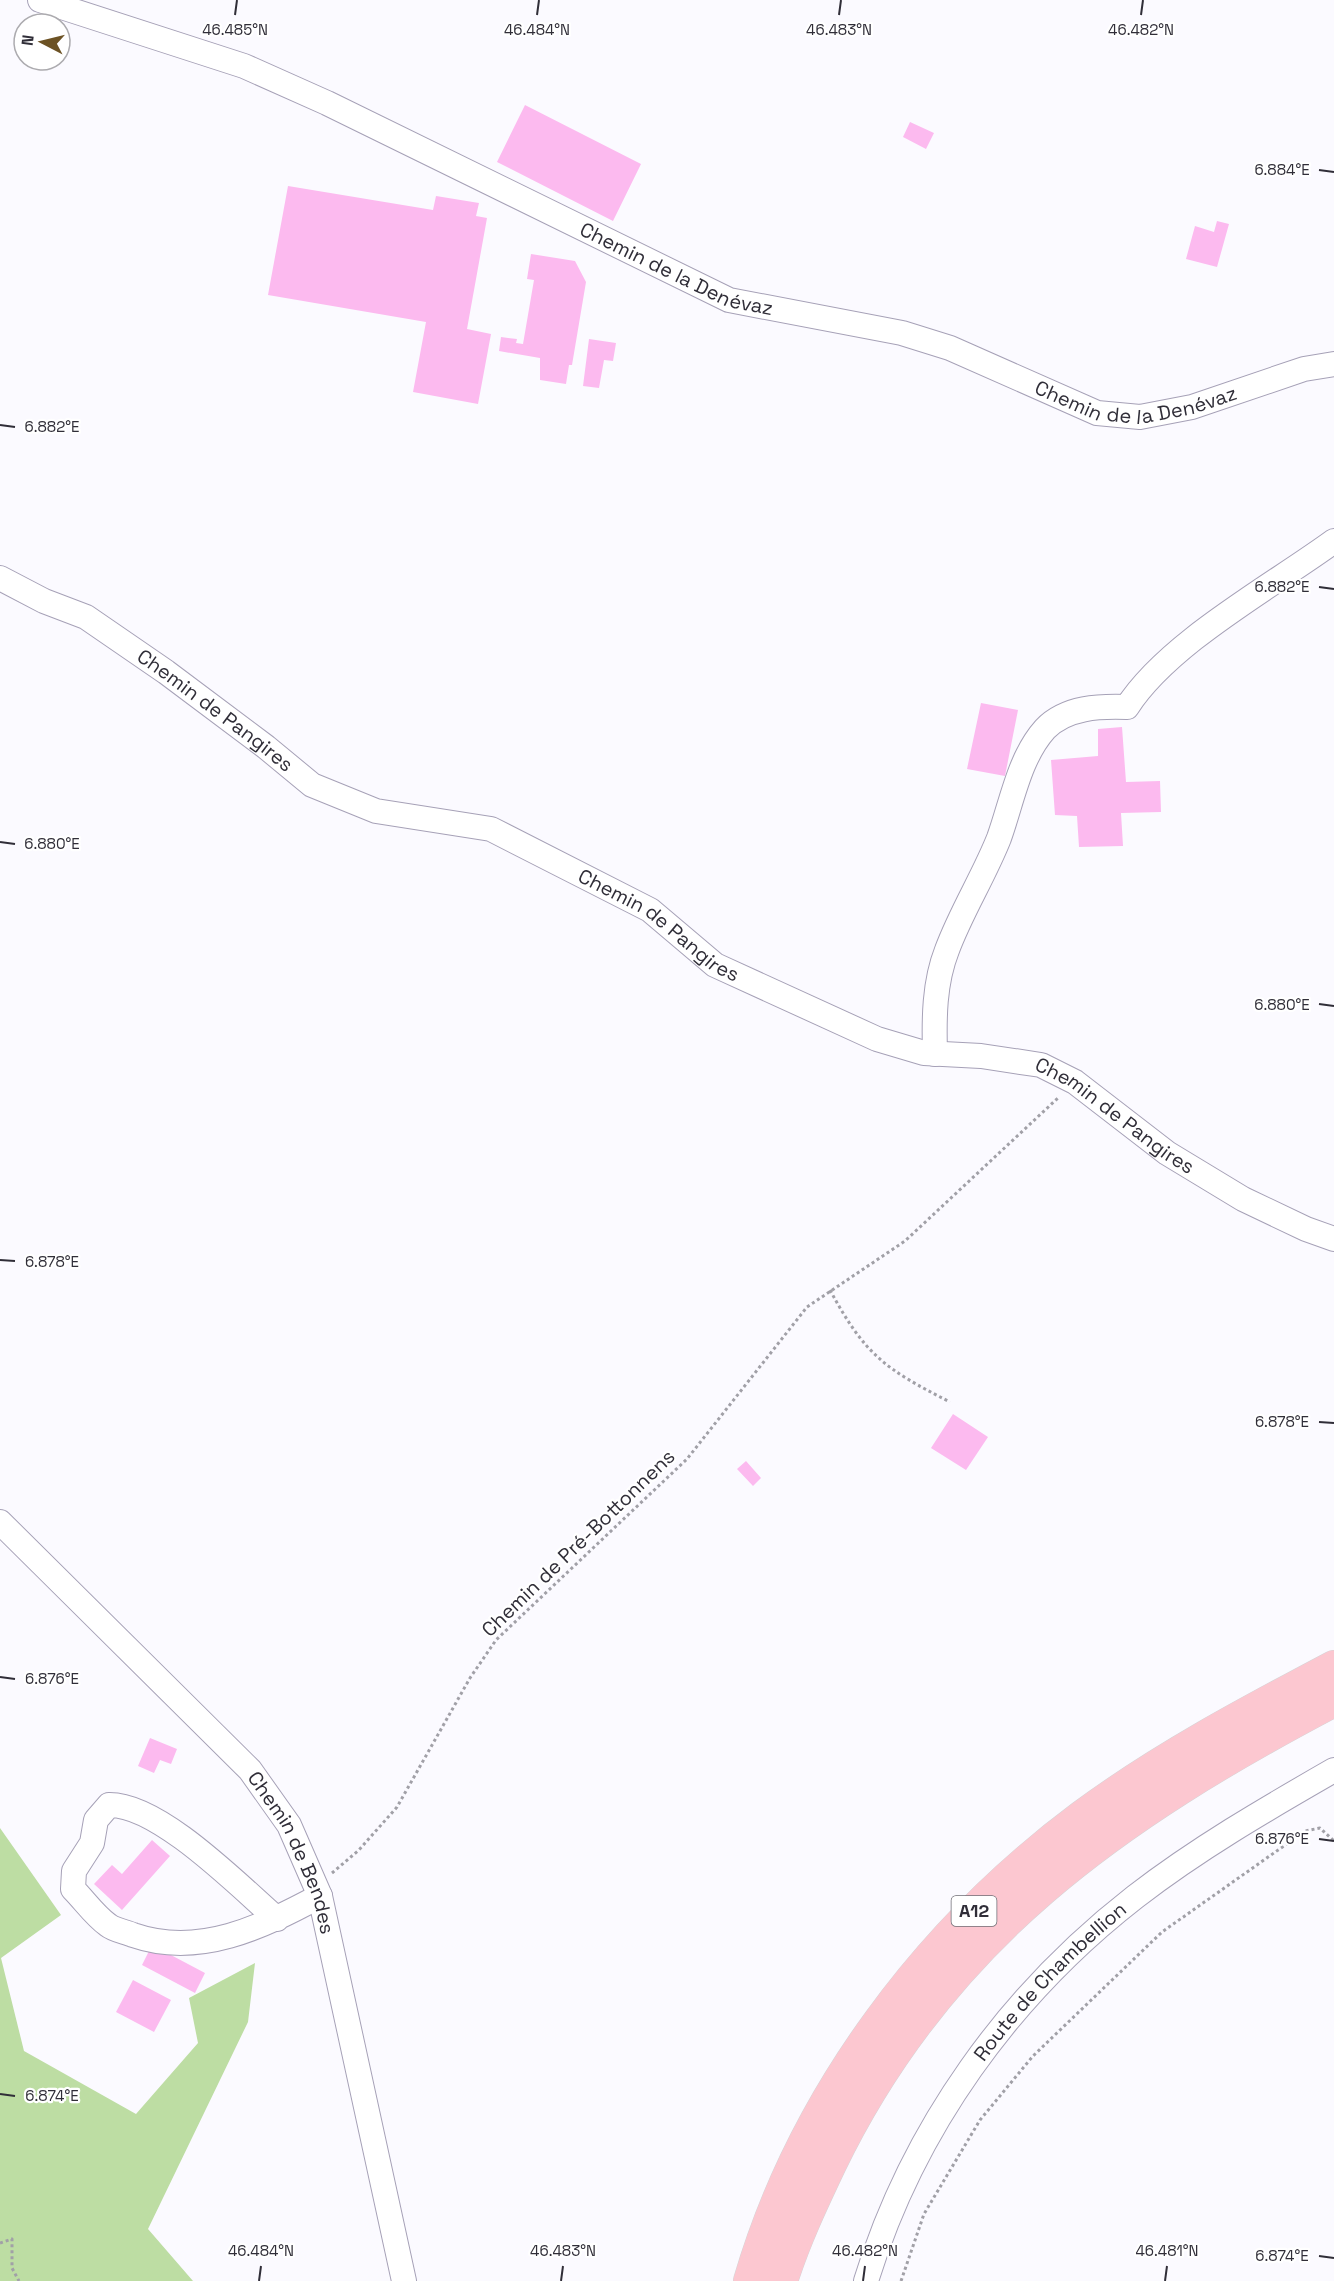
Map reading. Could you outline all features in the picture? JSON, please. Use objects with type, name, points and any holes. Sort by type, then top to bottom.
[{"type":"highway","name":"A12","points":[[750,2281],[771,2220],[791,2175],[837,2087],[891,2007],[952,1933],[1037,1853],[1122,1789],[1204,1738],[1334,1667]]},
{"type":"highway","name":"A12","points":[[781,2281],[803,2222],[863,2102],[915,2024],[975,1952],[1036,1893],[1110,1834],[1221,1763],[1334,1700]]},
{"type":"street","name":"Chemin de la Denévaz","points":[[40,0],[244,66],[327,103],[729,300],[902,333],[950,348],[1097,413],[1140,417],[1192,407],[1304,369],[1334,364]]},
{"type":"street","points":[[934,1054],[934,1004],[946,951],[999,838],[1030,752],[1046,728],[1070,713],[1098,706],[1127,707],[1139,688],[1172,657],[1334,541]]},
{"type":"street","name":"Chemin de Pangires","points":[[0,579],[44,601],[86,617],[166,672],[267,747],[312,785],[376,811],[491,829],[650,910],[715,965],[877,1039],[924,1053],[981,1056],[1041,1065],[1076,1082],[1167,1153],[1243,1200],[1306,1229],[1334,1239]]},
{"type":"street","name":"Chemin de Bendes","points":[[0,1522],[250,1770],[289,1825],[318,1888],[404,2281]]},
{"type":"street","name":"Route de Chambellion","points":[[866,2281],[904,2182],[939,2113],[987,2043],[1032,1992],[1085,1940],[1134,1898],[1230,1832],[1332,1777]]},
{"type":"street","points":[[277,1919],[180,1836],[124,1805],[109,1805],[96,1820],[92,1843],[74,1871],[73,1889],[108,1926],[158,1944],[187,1945],[254,1929],[277,1919],[318,1888]]},
{"type":"path","name":"Chemin de Pré-Bottonnens","points":[[318,1888],[342,1866],[397,1807],[470,1678],[496,1640],[687,1459],[807,1307],[905,1241],[1076,1082]]},
{"type":"path","points":[[830,1290],[849,1325],[878,1359],[901,1377],[950,1402]]},
{"type":"path","points":[[901,2281],[924,2214],[980,2120],[1034,2056],[1162,1932],[1305,1830],[1320,1828],[1334,1841]]},
{"type":"path","points":[[0,2242],[12,2239],[12,2268],[19,2281]]},
{"type":"green space","points":[[0,1828],[61,1915],[1,1958],[24,2051],[136,2114],[198,2043],[189,1998],[255,1963],[248,2022],[148,2229],[193,2281],[0,2281]]},
{"type":"building","points":[[525,105],[641,164],[613,221],[497,162]]},
{"type":"building","points":[[910,122],[934,133],[926,149],[903,137]]},
{"type":"building","points":[[288,186],[433,210],[436,196],[479,203],[476,216],[487,218],[467,329],[491,334],[478,404],[413,392],[426,322],[268,295]]},
{"type":"building","points":[[1217,221],[1229,224],[1217,267],[1186,259],[1195,226],[1214,232]]},
{"type":"building","points":[[531,254],[575,261],[586,282],[572,365],[569,365],[566,384],[540,380],[540,358],[499,351],[501,337],[517,339],[516,343],[523,344],[534,280],[527,279]]},
{"type":"building","points":[[589,339],[616,343],[613,361],[604,360],[599,388],[583,386]]},
{"type":"building","points":[[981,703],[1018,710],[1005,776],[967,769]]},
{"type":"building","points":[[1122,727],[1126,782],[1160,781],[1161,812],[1121,813],[1123,846],[1079,847],[1077,816],[1055,815],[1051,760],[1098,756],[1098,729]]},
{"type":"building","points":[[953,1414],[988,1437],[966,1470],[931,1448]]},
{"type":"building","points":[[746,1461],[761,1478],[753,1486],[737,1469]]},
{"type":"building","points":[[150,1738],[177,1749],[171,1764],[160,1760],[154,1773],[138,1766]]},
{"type":"building","points":[[152,1840],[170,1856],[122,1910],[94,1884],[112,1865],[122,1874]]},
{"type":"building","points":[[152,1945],[205,1973],[195,1993],[142,1965]]},
{"type":"building","points":[[133,1980],[171,2000],[154,2032],[116,2012]]}]
